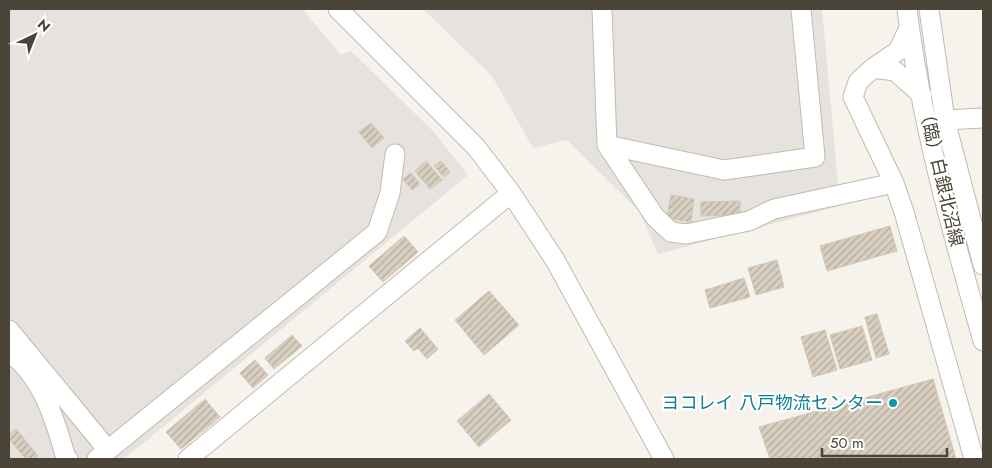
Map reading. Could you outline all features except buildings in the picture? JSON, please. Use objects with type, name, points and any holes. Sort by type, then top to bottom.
[{"type":"street","points":[[338,9],[476,147],[511,193],[555,260],[664,459]]},
{"type":"street","points":[[602,9],[607,145],[655,217],[671,232],[686,234],[749,221],[774,209],[894,183]]},
{"type":"street","points":[[607,145],[724,170],[815,157],[801,9]]},
{"type":"street","name":"（臨）白銀北沼線","points":[[907,9],[912,54],[922,95],[933,157],[981,333]]},
{"type":"street","name":"（臨）白銀北沼線","points":[[929,9],[945,120],[983,266]]},
{"type":"street","points":[[909,28],[898,51],[873,68],[858,82],[853,97],[894,183],[974,459]]},
{"type":"street","points":[[873,68],[895,71],[922,95]]},
{"type":"street","points":[[945,120],[983,118]]},
{"type":"street","points":[[9,330],[102,455],[377,232],[390,193],[395,154]]},
{"type":"street","points":[[954,157],[983,222]]},
{"type":"street","points":[[188,459],[511,193]]},
{"type":"street","points":[[9,352],[21,361],[50,406],[68,459]]},
{"type":"shaded area","points":[[9,9],[302,9],[341,55],[351,51],[434,132],[468,175],[124,459],[9,459]]},
{"type":"shaded area","points":[[423,9],[822,9],[840,206],[658,254],[639,211],[567,140],[533,148],[492,76]]},
{"type":"place","name":"ヨコレイ 八戸物流センター","points":[[893,403]]}]
